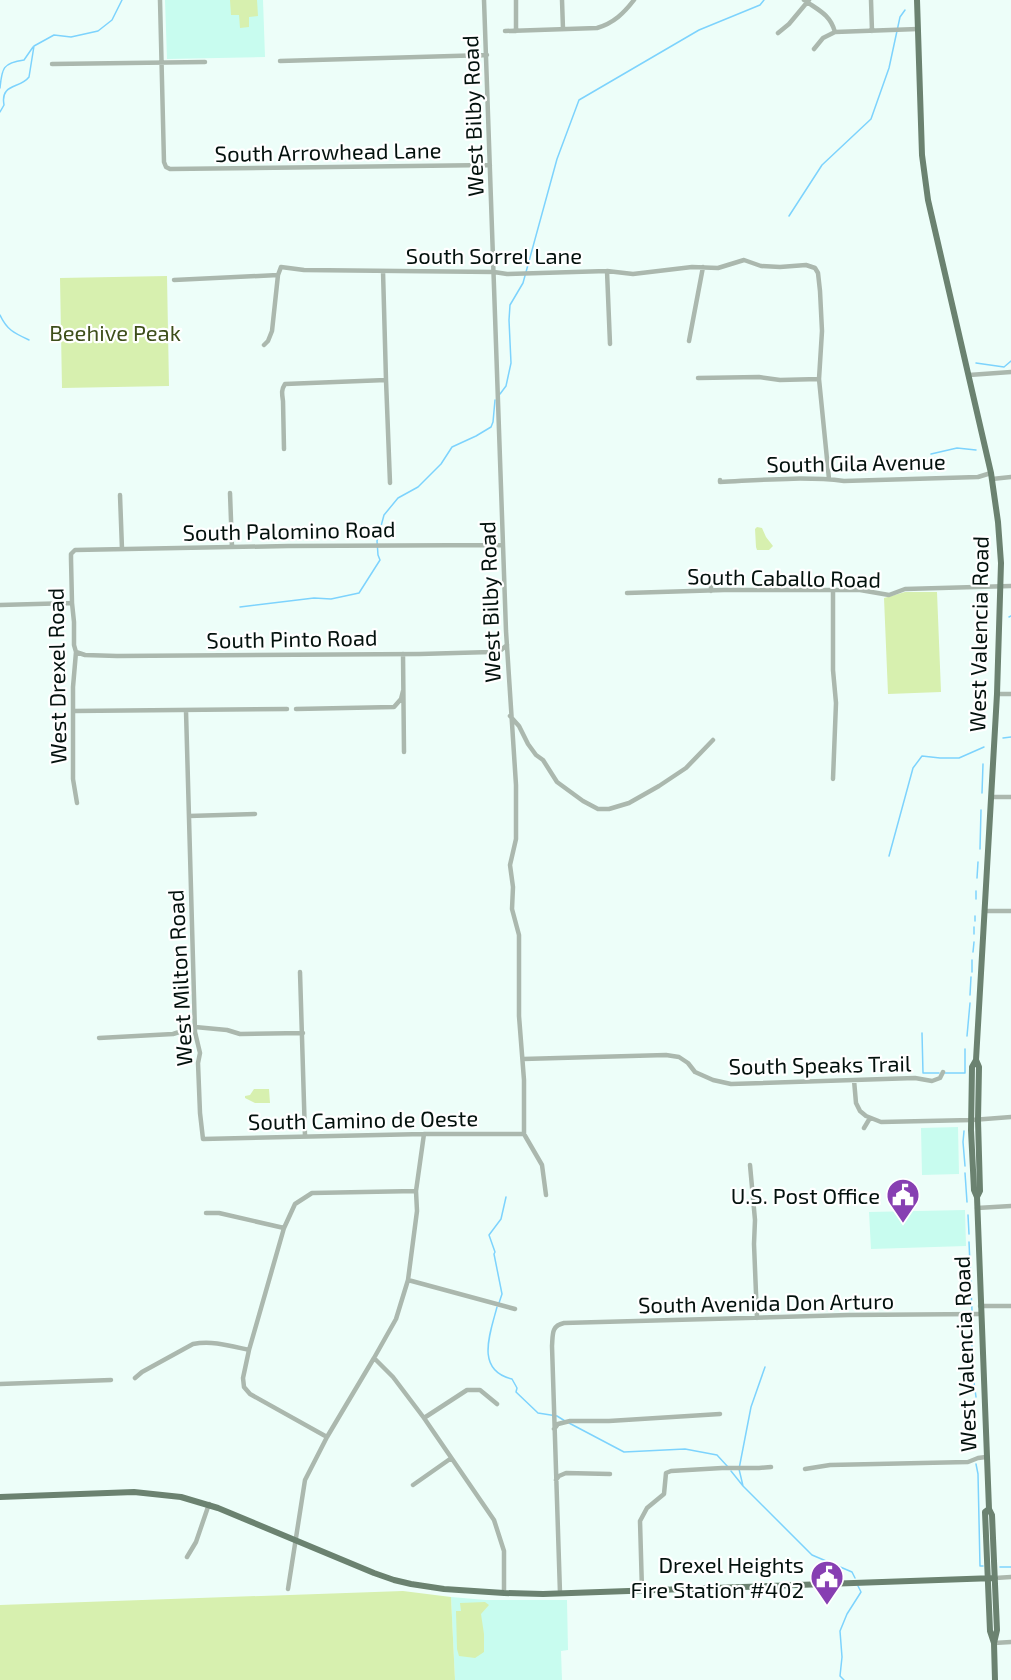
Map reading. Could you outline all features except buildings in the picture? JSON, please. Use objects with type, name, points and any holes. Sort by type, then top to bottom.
[{"type":"main road","name":"West Valencia Road","points":[[916,0],[922,147],[928,200],[992,476],[999,530],[1001,586],[997,694],[976,1059],[979,1067],[975,1120],[980,1191],[977,1197],[977,1208],[986,1457],[989,1509],[992,1515],[990,1631],[994,1643],[995,1680]]},
{"type":"main road","points":[[0,1497],[139,1492],[181,1497],[209,1504],[374,1573],[411,1584],[444,1589],[504,1593],[560,1593],[991,1578]]},
{"type":"street","points":[[160,0],[161,63]]},
{"type":"street","name":"West Bilby Road","points":[[484,0],[507,645],[516,785],[516,839],[510,865],[513,886],[512,909],[519,935],[519,1016],[524,1080],[524,1134],[542,1166],[546,1195]]},
{"type":"street","points":[[516,0],[516,31]]},
{"type":"street","points":[[562,0],[563,29]]},
{"type":"street","points":[[505,31],[597,28],[608,25],[620,16],[634,0]]},
{"type":"street","points":[[871,0],[872,31]]},
{"type":"street","points":[[778,33],[789,24],[807,1],[826,15],[832,22],[835,32]]},
{"type":"street","points":[[814,48],[823,38],[835,32],[918,29]]},
{"type":"street","points":[[280,61],[487,55]]},
{"type":"street","points":[[52,64],[205,62]]},
{"type":"street","name":"South Arrowhead Lane","points":[[161,63],[164,162],[170,169],[490,165]]},
{"type":"street","name":"South Sorrel Lane","points":[[174,280],[278,275],[281,267],[304,270],[507,274],[607,271],[633,274],[692,267],[725,267],[744,260],[762,266],[806,265],[814,268],[819,279],[822,325],[819,379]]},
{"type":"street","points":[[689,341],[703,267]]},
{"type":"street","points":[[383,271],[390,483]]},
{"type":"street","points":[[607,271],[610,344]]},
{"type":"street","points":[[264,345],[272,331],[278,275]]},
{"type":"street","points":[[969,375],[1011,372]]},
{"type":"street","points":[[698,378],[819,379],[829,479]]},
{"type":"street","points":[[284,449],[282,388],[285,384],[386,380]]},
{"type":"street","name":"South Gila Avenue","points":[[720,481],[1011,477]]},
{"type":"street","points":[[230,493],[232,547]]},
{"type":"street","points":[[120,495],[122,549]]},
{"type":"street","name":"South Palomino Road","points":[[75,550],[503,545]]},
{"type":"street","name":"West Drexel Road","points":[[75,550],[71,559],[76,652],[73,687],[73,779],[77,803]]},
{"type":"street","points":[[711,581],[711,591]]},
{"type":"street","name":"South Caballo Road","points":[[627,593],[860,590],[889,595],[905,589],[1011,586]]},
{"type":"street","points":[[832,779],[836,703],[833,670],[833,591]]},
{"type":"street","points":[[0,605],[72,603]]},
{"type":"street","name":"South Pinto Road","points":[[76,652],[85,655],[117,656],[404,654],[491,652],[501,650],[507,645]]},
{"type":"street","points":[[404,654],[405,752]]},
{"type":"street","points":[[296,709],[394,708],[404,690]]},
{"type":"street","points":[[997,694],[1011,694]]},
{"type":"street","points":[[73,711],[287,709]]},
{"type":"street","name":"West Milton Road","points":[[186,711],[195,1027],[200,1053],[198,1063],[203,1138]]},
{"type":"street","points":[[510,716],[557,782],[583,801],[598,808],[609,809],[629,803],[659,786],[686,768],[713,740]]},
{"type":"street","points":[[992,797],[1011,797]]},
{"type":"street","points":[[189,816],[255,814]]},
{"type":"street","points":[[984,911],[1011,911]]},
{"type":"street","points":[[300,972],[305,1136]]},
{"type":"street","points":[[99,1038],[173,1034],[195,1027],[227,1030],[240,1034],[303,1033]]},
{"type":"street","name":"South Speaks Trail","points":[[523,1059],[666,1055],[679,1057],[695,1072],[713,1080],[731,1084],[915,1078],[932,1081],[940,1078],[943,1072]]},
{"type":"street","points":[[854,1080],[856,1103],[862,1113],[881,1122],[1011,1117]]},
{"type":"street","points":[[858,1118],[862,1113]]},
{"type":"street","points":[[864,1128],[870,1118]]},
{"type":"street","points":[[288,1589],[305,1480],[327,1437],[396,1319],[408,1280],[424,1134]]},
{"type":"street","name":"South Camino de Oeste","points":[[203,1138],[524,1134]]},
{"type":"street","points":[[750,1165],[755,1220],[757,1318]]},
{"type":"street","points":[[327,1437],[250,1394],[244,1387],[243,1378],[249,1350],[284,1228],[295,1204],[312,1193],[416,1191]]},
{"type":"street","points":[[977,1208],[1011,1206]]},
{"type":"street","points":[[206,1214],[219,1213],[284,1228]]},
{"type":"street","points":[[408,1280],[515,1309]]},
{"type":"street","points":[[981,1306],[1011,1305]]},
{"type":"street","name":"South Avenida Don Arturo","points":[[554,1429],[552,1346],[554,1328],[564,1323],[849,1315],[981,1314]]},
{"type":"street","points":[[135,1378],[193,1344],[201,1342],[249,1350]]},
{"type":"street","points":[[374,1358],[393,1377],[424,1418],[494,1520],[504,1551],[504,1593]]},
{"type":"street","points":[[0,1384],[111,1380]]},
{"type":"street","points":[[424,1418],[467,1389],[480,1390],[497,1404]]},
{"type":"street","points":[[560,1593],[554,1429],[558,1424],[570,1421],[720,1414]]},
{"type":"street","points":[[806,1469],[830,1465],[968,1462],[986,1457]]},
{"type":"street","points":[[413,1485],[450,1459]]},
{"type":"street","points":[[642,1590],[640,1521],[647,1508],[664,1494],[666,1473],[771,1467]]},
{"type":"street","points":[[556,1480],[566,1473],[610,1474]]},
{"type":"street","points":[[187,1557],[196,1542],[209,1504]]},
{"type":"street","points":[[991,1578],[1011,1577]]},
{"type":"street","points":[[994,1643],[1011,1642]]},
{"type":"shaded area","points":[[165,0],[263,0],[265,57],[167,59]]},
{"type":"shaded area","points":[[958,1127],[959,1174],[922,1175],[921,1128]]},
{"type":"shaded area","points":[[965,1210],[966,1246],[871,1249],[869,1212]]},
{"type":"shaded area","points":[[451,1597],[486,1600],[567,1600],[568,1650],[561,1651],[562,1680],[455,1680]]},
{"type":"green space","points":[[230,0],[257,0],[258,16],[249,17],[249,27],[240,28],[239,15],[231,15]]},
{"type":"green space","name":"Beehive Peak","points":[[167,276],[169,386],[62,388],[60,278]]},
{"type":"green space","points":[[762,528],[773,546],[769,550],[757,550],[755,529]]},
{"type":"green space","points":[[905,592],[937,592],[941,692],[888,694],[884,598]]},
{"type":"green space","points":[[254,1089],[269,1089],[270,1103],[255,1103],[245,1098]]},
{"type":"green space","points":[[403,1591],[451,1597],[455,1680],[0,1680],[0,1605]]},
{"type":"green space","points":[[485,1602],[489,1605],[481,1614],[484,1652],[475,1658],[459,1656],[456,1611],[461,1611],[460,1603]]},
{"type":"waterway","points":[[0,112],[4,105],[5,93],[29,77],[34,46],[54,35],[71,37],[98,31],[112,20],[122,0]]},
{"type":"waterway","points":[[500,394],[506,386],[511,363],[510,305],[523,283],[557,159],[579,100],[699,30],[760,5],[764,0]]},
{"type":"waterway","points":[[789,216],[822,165],[871,119],[889,68],[900,17],[905,10]]},
{"type":"waterway","points":[[0,88],[4,68],[11,63],[24,60],[33,47]]},
{"type":"waterway","points":[[0,315],[5,324],[29,340]]},
{"type":"waterway","points":[[976,363],[1004,367],[1011,361]]},
{"type":"waterway","points":[[240,607],[314,598],[331,599],[359,593],[380,560],[377,541],[384,515],[398,498],[418,487],[441,464],[452,447],[491,427],[495,400]]},
{"type":"waterway","points":[[931,454],[957,448],[976,450]]},
{"type":"waterway","points":[[1003,738],[1011,737]]},
{"type":"waterway","points":[[889,856],[913,768],[922,756],[959,758],[984,747]]},
{"type":"waterway","points":[[982,793],[983,764]]},
{"type":"waterway","points":[[980,849],[981,810]]},
{"type":"waterway","points":[[977,878],[978,862]]},
{"type":"waterway","points":[[976,891],[976,899]]},
{"type":"waterway","points":[[975,916],[975,921]]},
{"type":"waterway","points":[[974,927],[974,934]]},
{"type":"waterway","points":[[973,952],[974,942]]},
{"type":"waterway","points":[[972,960],[972,972]]},
{"type":"waterway","points":[[970,995],[971,977]]},
{"type":"waterway","points":[[967,1036],[970,1003]]},
{"type":"waterway","points":[[922,1033],[923,1073],[939,1073]]},
{"type":"waterway","points":[[945,1073],[965,1073],[965,1049]]},
{"type":"waterway","points":[[964,1131],[965,1166]]},
{"type":"waterway","points":[[965,1173],[967,1202]]},
{"type":"waterway","points":[[499,1303],[502,1294],[495,1252],[489,1235],[501,1219],[506,1197]]},
{"type":"waterway","points":[[968,1215],[969,1234]]},
{"type":"waterway","points":[[969,1242],[972,1311]]},
{"type":"waterway","points":[[497,1307],[488,1350],[493,1368],[512,1379],[517,1388],[516,1392],[538,1413],[557,1416],[565,1421]]},
{"type":"waterway","points":[[971,1320],[972,1347]]},
{"type":"waterway","points":[[973,1356],[976,1397]]},
{"type":"waterway","points":[[765,1367],[751,1407],[739,1469],[743,1486],[812,1555],[852,1572],[855,1578]]},
{"type":"waterway","points":[[569,1423],[624,1452],[685,1449],[717,1455],[728,1467]]},
{"type":"waterway","points":[[976,1464],[980,1566],[983,1566]]},
{"type":"waterway","points":[[731,1471],[743,1486]]},
{"type":"waterway","points":[[1000,1567],[1011,1567]]},
{"type":"waterway","points":[[844,1680],[840,1676],[842,1657],[840,1631],[847,1614],[861,1592],[858,1586]]},
{"type":"place","name":"U.S. Post Office","points":[[903,1224]]},
{"type":"place","name":"Drexel Heights Fire Station #402","points":[[827,1606]]}]
